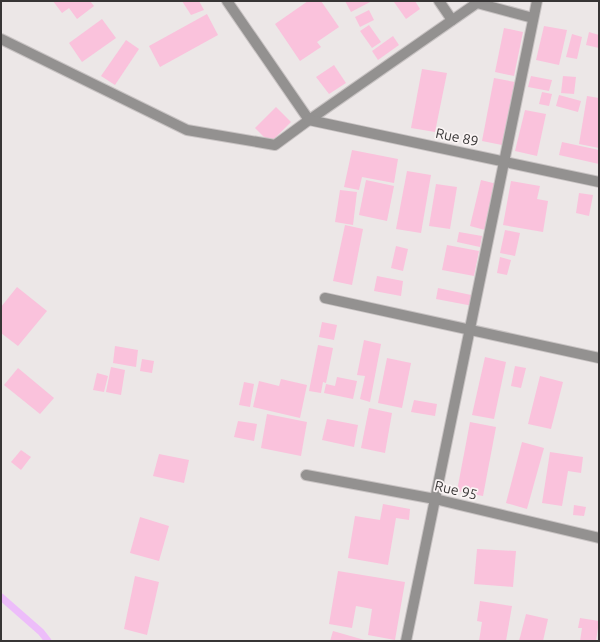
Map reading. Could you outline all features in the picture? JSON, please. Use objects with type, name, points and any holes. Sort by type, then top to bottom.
[{"type":"street","points":[[227,1],[309,120]]},
{"type":"street","points":[[439,1],[452,20]]},
{"type":"street","points":[[406,641],[537,1]]},
{"type":"street","points":[[1,39],[187,130],[275,145],[477,3],[533,18]]},
{"type":"street","name":"Rue 89","points":[[309,120],[599,182]]},
{"type":"street","points":[[326,298],[599,358]]},
{"type":"street","name":"Rue 95","points":[[306,475],[435,499],[599,538]]},
{"type":"building","points":[[53,1],[90,1],[94,6],[77,19],[69,8],[62,13]]},
{"type":"building","points":[[182,1],[199,1],[204,10],[191,15]]},
{"type":"building","points":[[308,1],[321,1],[339,27],[317,42],[321,47],[300,61],[275,24]]},
{"type":"building","points":[[345,1],[372,1],[351,12]]},
{"type":"building","points":[[415,1],[420,9],[406,19],[394,2]]},
{"type":"building","points":[[369,10],[374,20],[360,27],[355,17]]},
{"type":"building","points":[[207,14],[218,35],[160,67],[149,46]]},
{"type":"building","points":[[102,19],[116,38],[82,62],[69,43]]},
{"type":"building","points":[[369,25],[381,42],[372,48],[360,31]]},
{"type":"building","points":[[544,26],[567,30],[559,65],[536,60]]},
{"type":"building","points":[[504,28],[523,32],[514,76],[495,72]]},
{"type":"building","points":[[589,32],[599,35],[599,48],[586,45]]},
{"type":"building","points":[[572,34],[582,37],[577,59],[566,57]]},
{"type":"building","points":[[393,36],[399,45],[378,60],[372,51]]},
{"type":"building","points":[[126,40],[139,49],[115,85],[101,76]]},
{"type":"building","points":[[334,65],[346,83],[329,94],[316,77]]},
{"type":"building","points":[[422,69],[447,73],[435,132],[411,128]]},
{"type":"building","points":[[531,76],[552,80],[549,91],[528,87]]},
{"type":"building","points":[[563,76],[576,77],[574,94],[561,93]]},
{"type":"building","points":[[494,78],[515,82],[502,145],[482,141]]},
{"type":"building","points":[[542,92],[552,94],[549,106],[539,104]]},
{"type":"building","points":[[559,95],[581,101],[578,112],[556,106]]},
{"type":"building","points":[[587,96],[599,98],[599,148],[579,144]]},
{"type":"building","points":[[276,107],[291,122],[270,143],[255,128]]},
{"type":"building","points":[[525,110],[546,114],[537,156],[515,151]]},
{"type":"building","points":[[562,142],[599,150],[599,164],[559,155]]},
{"type":"building","points":[[352,150],[398,159],[394,183],[362,177],[359,190],[344,187]]},
{"type":"building","points":[[407,171],[431,175],[421,233],[396,229]]},
{"type":"building","points":[[366,180],[394,186],[387,221],[359,215]]},
{"type":"building","points":[[481,180],[497,184],[485,230],[470,226]]},
{"type":"building","points":[[511,181],[540,186],[537,199],[548,201],[543,232],[503,225]]},
{"type":"building","points":[[436,184],[457,187],[450,229],[429,226]]},
{"type":"building","points":[[340,190],[357,192],[353,225],[335,222]]},
{"type":"building","points":[[579,193],[593,195],[589,216],[576,213]]},
{"type":"building","points":[[345,225],[363,229],[352,285],[333,281]]},
{"type":"building","points":[[505,230],[520,233],[515,256],[500,253]]},
{"type":"building","points":[[459,232],[482,236],[480,247],[457,242]]},
{"type":"building","points":[[447,245],[479,251],[474,276],[442,270]]},
{"type":"building","points":[[396,246],[408,249],[403,271],[391,268]]},
{"type":"building","points":[[500,257],[511,260],[507,275],[497,273]]},
{"type":"building","points":[[377,276],[403,281],[401,296],[374,291]]},
{"type":"building","points":[[17,287],[47,311],[18,346],[1,333],[1,307]]},
{"type":"building","points":[[438,288],[476,296],[473,306],[436,299]]},
{"type":"building","points":[[322,322],[337,325],[334,340],[319,337]]},
{"type":"building","points":[[364,340],[381,344],[370,402],[360,399],[365,376],[357,375]]},
{"type":"building","points":[[318,345],[333,348],[326,383],[323,382],[321,393],[309,391]]},
{"type":"building","points":[[115,346],[138,350],[136,367],[113,363]]},
{"type":"building","points":[[485,357],[506,362],[494,419],[472,415]]},
{"type":"building","points":[[387,358],[411,363],[402,408],[378,403]]},
{"type":"building","points":[[142,359],[154,361],[152,373],[140,371]]},
{"type":"building","points":[[515,366],[526,368],[521,388],[511,386]]},
{"type":"building","points":[[111,367],[125,370],[121,395],[106,392]]},
{"type":"building","points":[[18,368],[54,398],[40,414],[4,385]]},
{"type":"building","points":[[97,373],[108,376],[104,392],[93,390]]},
{"type":"building","points":[[540,376],[563,382],[551,429],[528,424]]},
{"type":"building","points":[[337,377],[357,381],[353,399],[324,393],[326,384],[335,386]]},
{"type":"building","points":[[281,379],[307,385],[300,418],[253,407],[259,381],[279,386]]},
{"type":"building","points":[[244,382],[254,384],[250,407],[239,405]]},
{"type":"building","points":[[414,400],[437,404],[435,416],[411,412]]},
{"type":"building","points":[[369,408],[392,413],[385,453],[361,448]]},
{"type":"building","points":[[267,414],[307,422],[301,456],[261,448]]},
{"type":"building","points":[[327,419],[358,425],[354,447],[322,440]]},
{"type":"building","points":[[238,421],[257,424],[254,441],[234,437]]},
{"type":"building","points":[[470,422],[496,427],[483,496],[457,491]]},
{"type":"building","points":[[522,442],[544,448],[527,509],[506,503]]},
{"type":"building","points":[[21,450],[31,457],[21,470],[11,462]]},
{"type":"building","points":[[550,452],[583,457],[581,473],[568,471],[562,506],[542,503]]},
{"type":"building","points":[[159,454],[189,460],[184,483],[153,476]]},
{"type":"building","points":[[383,504],[410,509],[409,520],[396,518],[388,565],[348,558],[355,516],[380,520]]},
{"type":"building","points":[[574,505],[586,507],[584,516],[573,515]]},
{"type":"building","points":[[140,517],[169,526],[159,561],[130,553]]},
{"type":"building","points":[[477,549],[516,551],[513,587],[474,584]]},
{"type":"building","points":[[338,571],[405,582],[395,640],[368,635],[372,609],[356,606],[352,628],[329,624]]},
{"type":"building","points":[[135,576],[159,582],[147,635],[124,629]]},
{"type":"building","points":[[480,601],[512,606],[506,641],[479,641],[482,622],[477,621]]},
{"type":"building","points":[[526,614],[548,619],[543,641],[519,641]]},
{"type":"building","points":[[580,618],[599,621],[596,641],[580,641],[582,628],[578,628]]},
{"type":"building","points":[[333,631],[368,641],[330,641]]},
{"type":"waterway","points":[[1,597],[41,632],[48,641]]}]
